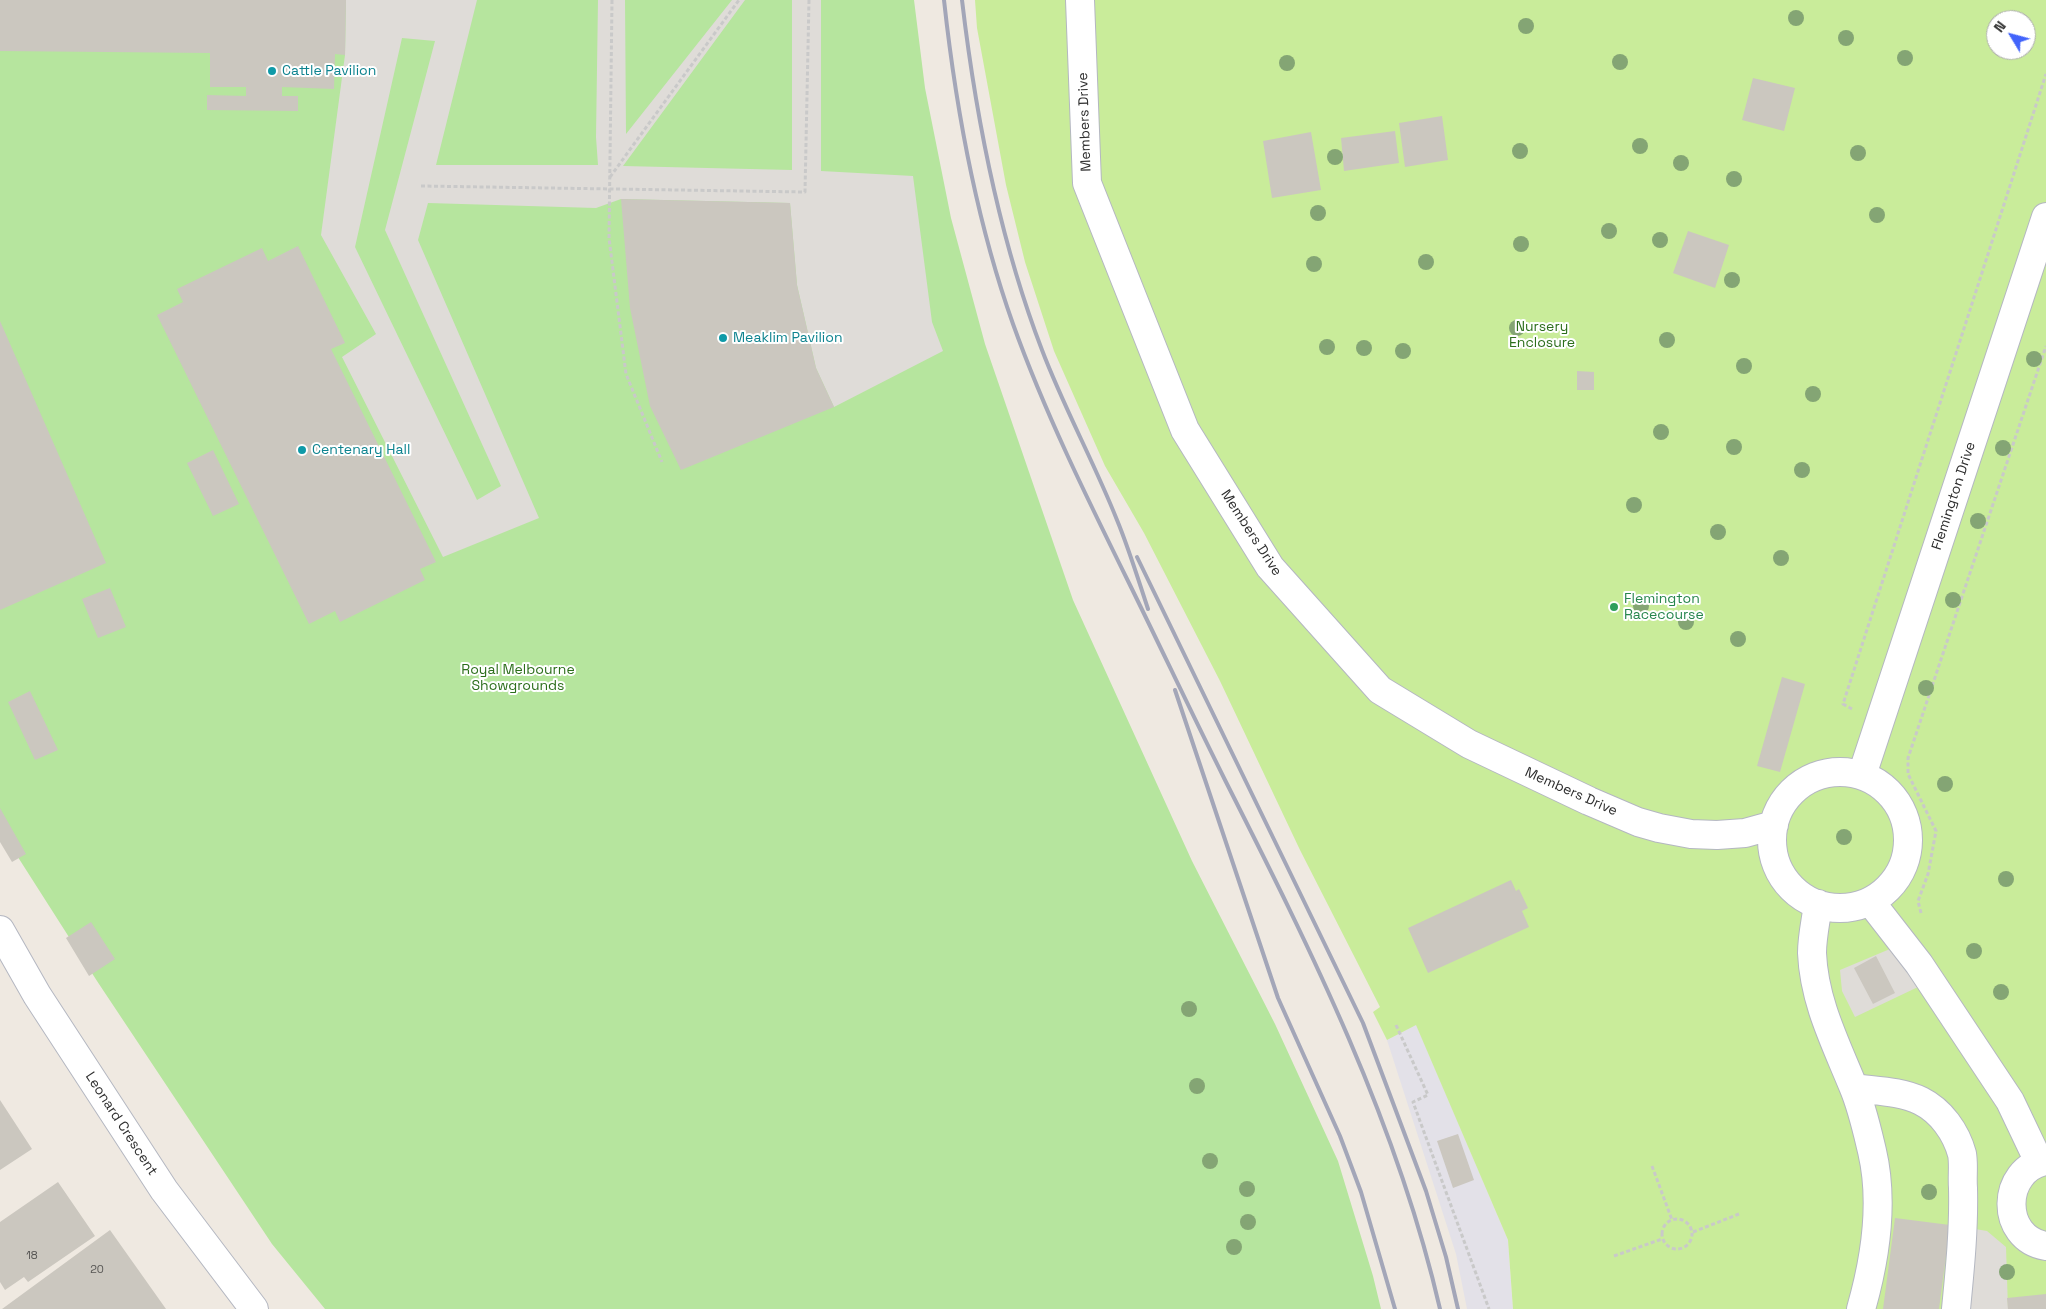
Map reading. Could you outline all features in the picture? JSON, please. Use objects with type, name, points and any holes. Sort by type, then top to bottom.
[{"type":"street","name":"Members Drive","points":[[1080,0],[1087,183],[1185,430],[1270,567],[1380,690],[1469,744],[1589,801],[1659,828],[1691,834],[1717,835],[1745,833],[1774,825]]},
{"type":"street","name":"Flemington Drive","points":[[1862,775],[2046,217]]},
{"type":"street","points":[[1839,772],[1862,775],[1878,783],[1892,796],[1902,812],[1908,831],[1907,851],[1900,871],[1888,887],[1870,900],[1854,906],[1836,907],[1818,904],[1801,895],[1787,882],[1777,866],[1771,844],[1774,825],[1782,804],[1797,786],[1824,774],[1839,772]]},
{"type":"street","points":[[1870,900],[1920,964],[2010,1101],[2043,1161],[2027,1169],[2018,1178],[2012,1191],[2010,1204],[2012,1218],[2019,1230],[2029,1239],[2046,1246]]},
{"type":"street","points":[[1818,904],[1812,951],[1816,986],[1823,1015],[1854,1088],[1873,1153],[1878,1193],[1872,1251],[1861,1309]]},
{"type":"street","name":"Leonard Crescent","points":[[0,930],[37,995],[164,1190],[254,1309]]},
{"type":"street","points":[[1854,1088],[1904,1095],[1921,1101],[1935,1110],[1947,1123],[1956,1138],[1962,1155],[1964,1227],[1956,1309]]},
{"type":"path","points":[[612,0],[609,238],[626,374],[662,462]]},
{"type":"path","points":[[610,177],[739,0]]},
{"type":"path","points":[[421,186],[805,192],[808,0]]},
{"type":"path","points":[[1916,734],[1879,721],[1843,704],[2046,74]]},
{"type":"path","points":[[1922,919],[1918,901],[1928,874],[1936,832],[1908,774],[1908,758],[2046,346]]},
{"type":"path","points":[[1396,1025],[1428,1095],[1413,1102],[1489,1309]]},
{"type":"path","points":[[1652,1166],[1672,1220]]},
{"type":"path","points":[[1693,1232],[1739,1214]]},
{"type":"path","points":[[1672,1220],[1684,1220],[1693,1232],[1691,1242],[1678,1250],[1668,1247],[1662,1239],[1663,1229],[1672,1220]]},
{"type":"path","points":[[1614,1256],[1662,1239]]},
{"type":"shaded area","points":[[346,0],[477,0],[436,165],[598,165],[596,137],[598,0],[625,0],[626,134],[732,0],[745,0],[623,166],[792,170],[792,0],[821,0],[821,171],[913,176],[932,322],[943,351],[834,407],[816,368],[797,285],[790,203],[621,199],[596,208],[428,203],[418,240],[539,518],[443,557],[342,357],[376,334],[321,235],[345,55]],"holes":[[[402,38],[435,41],[385,230],[501,486],[477,500],[355,247]]]},
{"type":"shaded area","points":[[1897,946],[1918,987],[1855,1017],[1842,991],[1840,970]]},
{"type":"shaded area","points":[[1416,1024],[1508,1240],[1513,1309],[1467,1309],[1456,1254],[1387,1040]]},
{"type":"shaded area","points":[[1957,1226],[1987,1231],[2006,1247],[2008,1309],[1947,1309]]},
{"type":"green space","name":"Royal Melbourne Showgrounds","points":[[0,0],[914,0],[925,88],[951,218],[985,344],[1073,600],[1192,861],[1275,1024],[1338,1161],[1373,1276],[1381,1309],[325,1309],[272,1244],[97,981],[0,829]]},
{"type":"green space","name":"Flemington Racecourse","points":[[975,0],[2046,0],[2046,1309],[1513,1309],[1508,1240],[1416,1025],[1387,1040],[1373,1012],[1380,1007],[1300,850],[1220,681],[1144,533],[1105,466],[1054,351],[1025,262],[1006,185],[977,28]]},
{"type":"building","name":"Cattle Pavilion","points":[[0,0],[346,0],[345,55],[335,54],[334,89],[282,87],[282,96],[298,96],[298,111],[207,110],[207,95],[246,96],[246,87],[210,87],[210,53],[0,51]]},
{"type":"building","points":[[1753,78],[1795,88],[1784,131],[1742,120]]},
{"type":"building","points":[[1442,116],[1448,160],[1405,167],[1399,123]]},
{"type":"building","points":[[1395,131],[1399,163],[1344,171],[1341,138]]},
{"type":"building","points":[[1311,132],[1321,190],[1272,198],[1263,141]]},
{"type":"building","name":"Meaklim Pavilion","points":[[621,199],[790,203],[797,285],[816,368],[834,407],[681,470],[650,406],[630,308]]},
{"type":"building","points":[[1688,231],[1729,245],[1715,288],[1673,273]]},
{"type":"building","name":"Centenary Hall","points":[[298,246],[345,343],[331,349],[436,562],[420,569],[425,580],[340,622],[335,611],[309,624],[157,315],[183,302],[177,289],[262,248],[268,261]]},
{"type":"building","points":[[0,321],[106,563],[0,610]]},
{"type":"building","points":[[1577,371],[1594,372],[1594,390],[1577,390]]},
{"type":"building","points":[[213,450],[239,504],[213,516],[187,463]]},
{"type":"building","points":[[110,588],[126,627],[98,638],[82,599]]},
{"type":"building","points":[[1782,677],[1805,684],[1780,772],[1757,766]]},
{"type":"building","points":[[30,691],[58,750],[35,760],[8,702]]},
{"type":"building","points":[[0,808],[26,854],[12,862],[0,842]]},
{"type":"building","points":[[1511,880],[1516,891],[1519,889],[1528,908],[1522,911],[1529,927],[1428,973],[1408,928]]},
{"type":"building","points":[[91,922],[115,959],[89,976],[66,938]]},
{"type":"building","points":[[1876,956],[1895,993],[1873,1004],[1854,968]]},
{"type":"building","points":[[0,1100],[32,1149],[0,1170]]},
{"type":"building","points":[[1458,1134],[1474,1180],[1453,1188],[1437,1141]]},
{"type":"building","points":[[58,1182],[95,1236],[28,1282],[24,1277],[5,1290],[0,1282],[0,1222]]},
{"type":"building","points":[[1895,1218],[1950,1225],[1939,1309],[1883,1309]]},
{"type":"building","points":[[110,1230],[166,1309],[2,1309]]},
{"type":"building","points":[[2046,1294],[2046,1309],[2008,1309],[2007,1298]]},
{"type":"railway","points":[[944,0],[961,123],[978,205],[1000,285],[1025,357],[1082,487],[1289,908],[1349,1038],[1376,1104],[1400,1171],[1422,1240],[1440,1309]]},
{"type":"railway","points":[[962,0],[982,134],[1001,221],[1013,265],[1042,350],[1117,520],[1148,609]]},
{"type":"railway","points":[[1137,557],[1363,1023],[1426,1191],[1446,1257],[1458,1309]]},
{"type":"railway","points":[[1175,690],[1278,998],[1340,1136],[1361,1192],[1395,1309]]},
{"type":"place","name":"Cattle Pavilion","points":[[272,71]]},
{"type":"place","name":"Meaklim Pavilion","points":[[723,338]]},
{"type":"place","name":"Centenary Hall","points":[[302,450]]},
{"type":"place","name":"Flemington Racecourse","points":[[1614,607]]},
{"type":"park label","name":"Nursery Enclosure","points":[[1542,336]]}]
